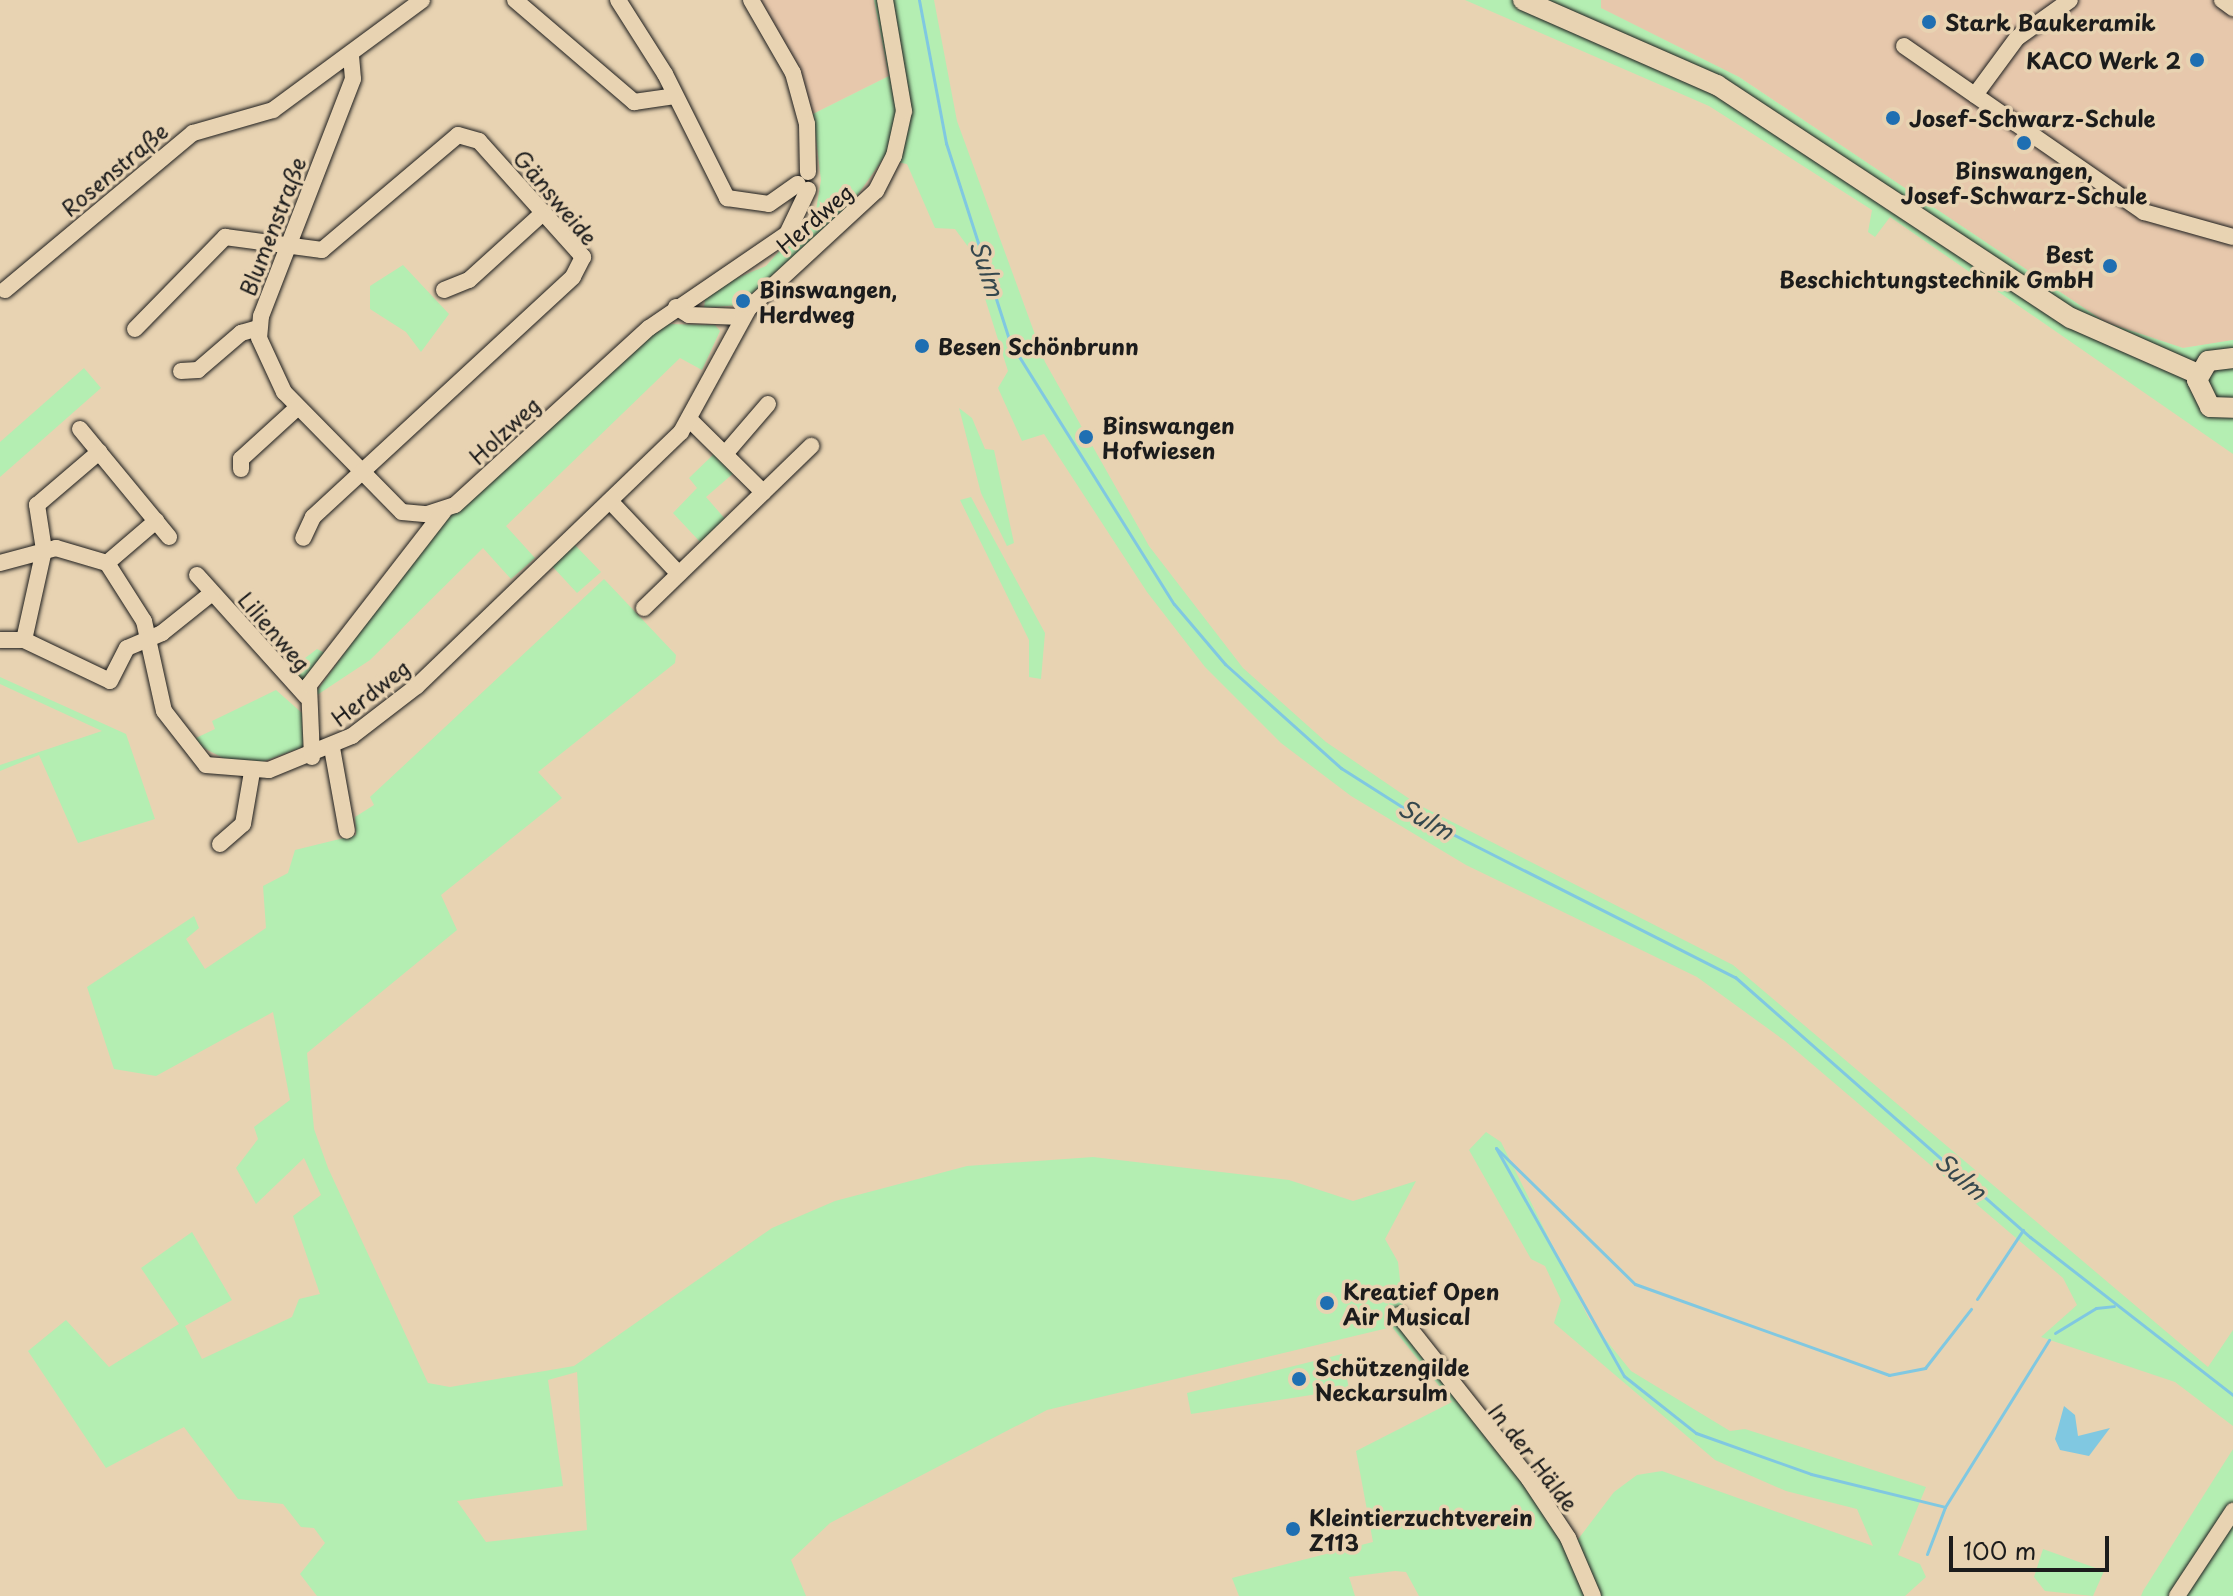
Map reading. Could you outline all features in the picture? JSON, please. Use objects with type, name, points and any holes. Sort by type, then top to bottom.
[{"type":"main road","points":[[1523,0],[1717,85],[2071,318],[2198,374]]},
{"type":"main road","points":[[2233,358],[2208,361],[2198,374],[2202,400],[2233,408]]},
{"type":"street","name":"Rosenstraße","points":[[5,290],[200,127],[273,110],[351,56],[422,0]]},
{"type":"street","points":[[515,0],[634,102],[675,96]]},
{"type":"street","points":[[618,0],[675,96],[727,198],[769,204],[804,182]]},
{"type":"street","name":"Holzweg","points":[[306,696],[444,511],[676,307],[787,234],[804,182],[807,124],[793,73],[751,0]]},
{"type":"street","name":"Herdweg","points":[[107,563],[134,598],[148,641],[164,711],[185,746],[206,765],[252,772],[312,757],[332,748],[417,686],[690,420],[742,317],[775,280],[846,225],[888,170],[904,92],[885,0]]},
{"type":"street","points":[[1975,95],[2009,46],[2070,0]]},
{"type":"street","points":[[2222,0],[2233,8]]},
{"type":"street","points":[[1904,46],[2144,212],[2233,237]]},
{"type":"street","name":"Blumenstraße","points":[[351,56],[353,79],[259,328],[272,374],[359,473],[402,512],[444,511]]},
{"type":"street","name":"Gänsweide","points":[[288,246],[331,245],[458,135],[479,141],[583,257],[581,270],[359,473],[305,527],[303,538]]},
{"type":"street","points":[[444,290],[469,280],[544,212]]},
{"type":"street","points":[[135,329],[225,237],[288,246]]},
{"type":"street","points":[[676,307],[689,315],[742,317]]},
{"type":"street","points":[[181,371],[198,370],[241,333],[259,328]]},
{"type":"street","points":[[725,454],[768,404]]},
{"type":"street","points":[[241,469],[241,459],[298,407]]},
{"type":"street","points":[[690,420],[763,492]]},
{"type":"street","points":[[80,429],[169,537]]},
{"type":"street","points":[[644,608],[811,446]]},
{"type":"street","points":[[0,640],[24,640],[44,550],[37,505],[99,452]]},
{"type":"street","points":[[610,501],[679,574]]},
{"type":"street","points":[[0,563],[44,550],[81,551],[107,563],[156,521]]},
{"type":"street","name":"Lilienweg","points":[[197,575],[306,696]]},
{"type":"street","name":"Lilienweg","points":[[24,640],[110,681],[127,648],[148,641],[212,593]]},
{"type":"street","points":[[306,696],[312,757]]},
{"type":"street","points":[[332,748],[347,831]]},
{"type":"street","points":[[220,844],[243,824],[252,772]]},
{"type":"street","name":"In der Hälde","points":[[1399,1315],[1529,1479],[1568,1538],[1593,1596]]},
{"type":"street","points":[[2177,1596],[2233,1511]]},
{"type":"shaded area","points":[[756,0],[874,0],[889,76],[813,114],[789,50]]},
{"type":"shaded area","points":[[1601,0],[2223,0],[2233,7],[2233,340],[2183,348],[2105,322],[1739,77],[1600,8]]},
{"type":"green space","points":[[874,0],[934,0],[957,121],[1045,362],[1149,546],[1243,668],[1326,742],[1417,804],[1733,965],[2208,1367],[2233,1330],[2233,1426],[2175,1382],[2041,1337],[2077,1305],[2063,1278],[1785,1041],[1697,977],[1466,865],[1351,796],[1281,743],[1205,667],[1147,592],[1044,434],[1022,441],[998,388],[1008,371],[969,248],[955,229],[935,228],[907,164],[883,159],[849,207],[739,305],[704,308],[706,291],[766,266],[816,210],[821,180],[813,114],[889,76]]},
{"type":"green space","points":[[1465,0],[1601,0],[1601,8],[1739,77],[2105,322],[2183,348],[2233,340],[2233,454],[1890,217],[1875,237],[1868,232],[1872,210],[1709,106]]},
{"type":"green space","points":[[403,265],[449,314],[421,352],[406,332],[370,309],[370,286]]},
{"type":"green space","points":[[668,324],[715,325],[720,331],[702,370],[680,358],[506,526],[535,558],[511,579],[483,548],[370,660],[311,699],[442,519],[649,328],[656,333]]},
{"type":"green space","points":[[84,368],[101,388],[0,477],[0,442]]},
{"type":"green space","points":[[959,408],[972,418],[985,449],[994,450],[1014,543],[1007,546],[981,493]]},
{"type":"green space","points":[[717,451],[736,471],[706,497],[726,520],[702,544],[673,513],[697,488],[689,478]]},
{"type":"green space","points":[[971,497],[1045,633],[1041,679],[1029,677],[1029,640],[960,500]]},
{"type":"green space","points":[[574,544],[601,572],[577,593],[552,566]]},
{"type":"green space","points":[[604,579],[676,655],[675,663],[538,772],[562,798],[441,895],[457,930],[307,1053],[314,1129],[328,1168],[428,1383],[450,1387],[574,1366],[772,1228],[835,1201],[967,1166],[1093,1157],[1289,1180],[1353,1201],[1416,1181],[1385,1239],[1398,1262],[1404,1316],[1576,1542],[1614,1492],[1637,1475],[1662,1471],[1873,1546],[1857,1509],[1786,1491],[1715,1460],[1554,1323],[1561,1300],[1545,1266],[1531,1259],[1469,1150],[1486,1132],[1501,1142],[1589,1319],[1631,1371],[1730,1431],[1745,1429],[1926,1487],[1898,1555],[1920,1564],[1926,1577],[1905,1596],[1419,1596],[1406,1572],[1395,1571],[1349,1577],[1355,1596],[1239,1596],[1232,1578],[1373,1542],[1356,1451],[1452,1402],[1392,1327],[1047,1410],[830,1523],[791,1560],[806,1596],[317,1596],[300,1574],[325,1543],[314,1528],[301,1527],[283,1504],[238,1499],[184,1427],[106,1468],[28,1351],[66,1320],[109,1367],[179,1324],[141,1268],[192,1232],[232,1300],[185,1326],[202,1359],[292,1317],[299,1299],[320,1294],[293,1216],[321,1195],[304,1158],[256,1204],[236,1168],[258,1139],[254,1127],[290,1100],[273,1012],[156,1076],[114,1069],[87,987],[194,916],[199,928],[186,939],[205,969],[266,928],[263,886],[288,873],[295,850],[356,835],[355,817],[374,805],[370,797]],"holes":[[[577,1372],[587,1530],[486,1542],[457,1501],[563,1486],[548,1380]]]},
{"type":"green space","points":[[317,649],[325,653],[302,686],[288,671]]},
{"type":"green space","points":[[0,677],[126,734],[155,819],[78,843],[39,755],[0,771],[0,765],[102,731],[0,684]]},
{"type":"green space","points":[[276,690],[302,713],[303,747],[262,762],[227,760],[200,746],[196,738],[215,729],[212,721]]},
{"type":"green space","name":"Schützengilde Neckarsulm","points":[[1342,1354],[1349,1389],[1191,1414],[1187,1393]]},
{"type":"green space","points":[[2233,1449],[2233,1596],[2141,1596],[2143,1591]]},
{"type":"green space","points":[[2043,1549],[2104,1571],[2093,1596],[2045,1591],[2034,1577]]},
{"type":"water","points":[[2064,1406],[2075,1415],[2078,1436],[2110,1428],[2089,1456],[2060,1450],[2055,1439]]},
{"type":"waterway","name":"Sulm","points":[[919,0],[946,143],[1010,342],[1174,604],[1225,664],[1341,768],[1415,815],[1735,977],[2030,1237],[2233,1395]]},
{"type":"waterway","points":[[1496,1148],[1624,1376],[1696,1433],[1811,1474],[1945,1507]]},
{"type":"waterway","points":[[1496,1148],[1635,1284],[1889,1375],[1925,1368],[1971,1309]]},
{"type":"waterway","points":[[1977,1299],[2023,1230]]},
{"type":"waterway","points":[[2055,1333],[2096,1308],[2114,1306]]},
{"type":"waterway","points":[[1927,1554],[1945,1507],[2049,1340]]},
{"type":"place","name":"Stark Baukeramik","points":[[1929,22]]},
{"type":"place","name":"KACO Werk 2","points":[[2197,60]]},
{"type":"place","name":"Josef-Schwarz-Schule","points":[[1893,118]]},
{"type":"place","name":"Binswangen, Josef-Schwarz-Schule","points":[[2024,143]]},
{"type":"place","name":"Best Beschichtungstechnik GmbH","points":[[2110,266]]},
{"type":"place","name":"Binswangen, Herdweg","points":[[743,301]]},
{"type":"place","name":"Besen Schönbrunn","points":[[922,346]]},
{"type":"place","name":"Binswangen Hofwiesen","points":[[1086,437]]},
{"type":"place","name":"Kreatief Open Air Musical","points":[[1327,1303]]},
{"type":"place","name":"Schützengilde Neckarsulm","points":[[1299,1379]]},
{"type":"place","name":"Kleintierzuchtverein Z113","points":[[1293,1529]]}]
